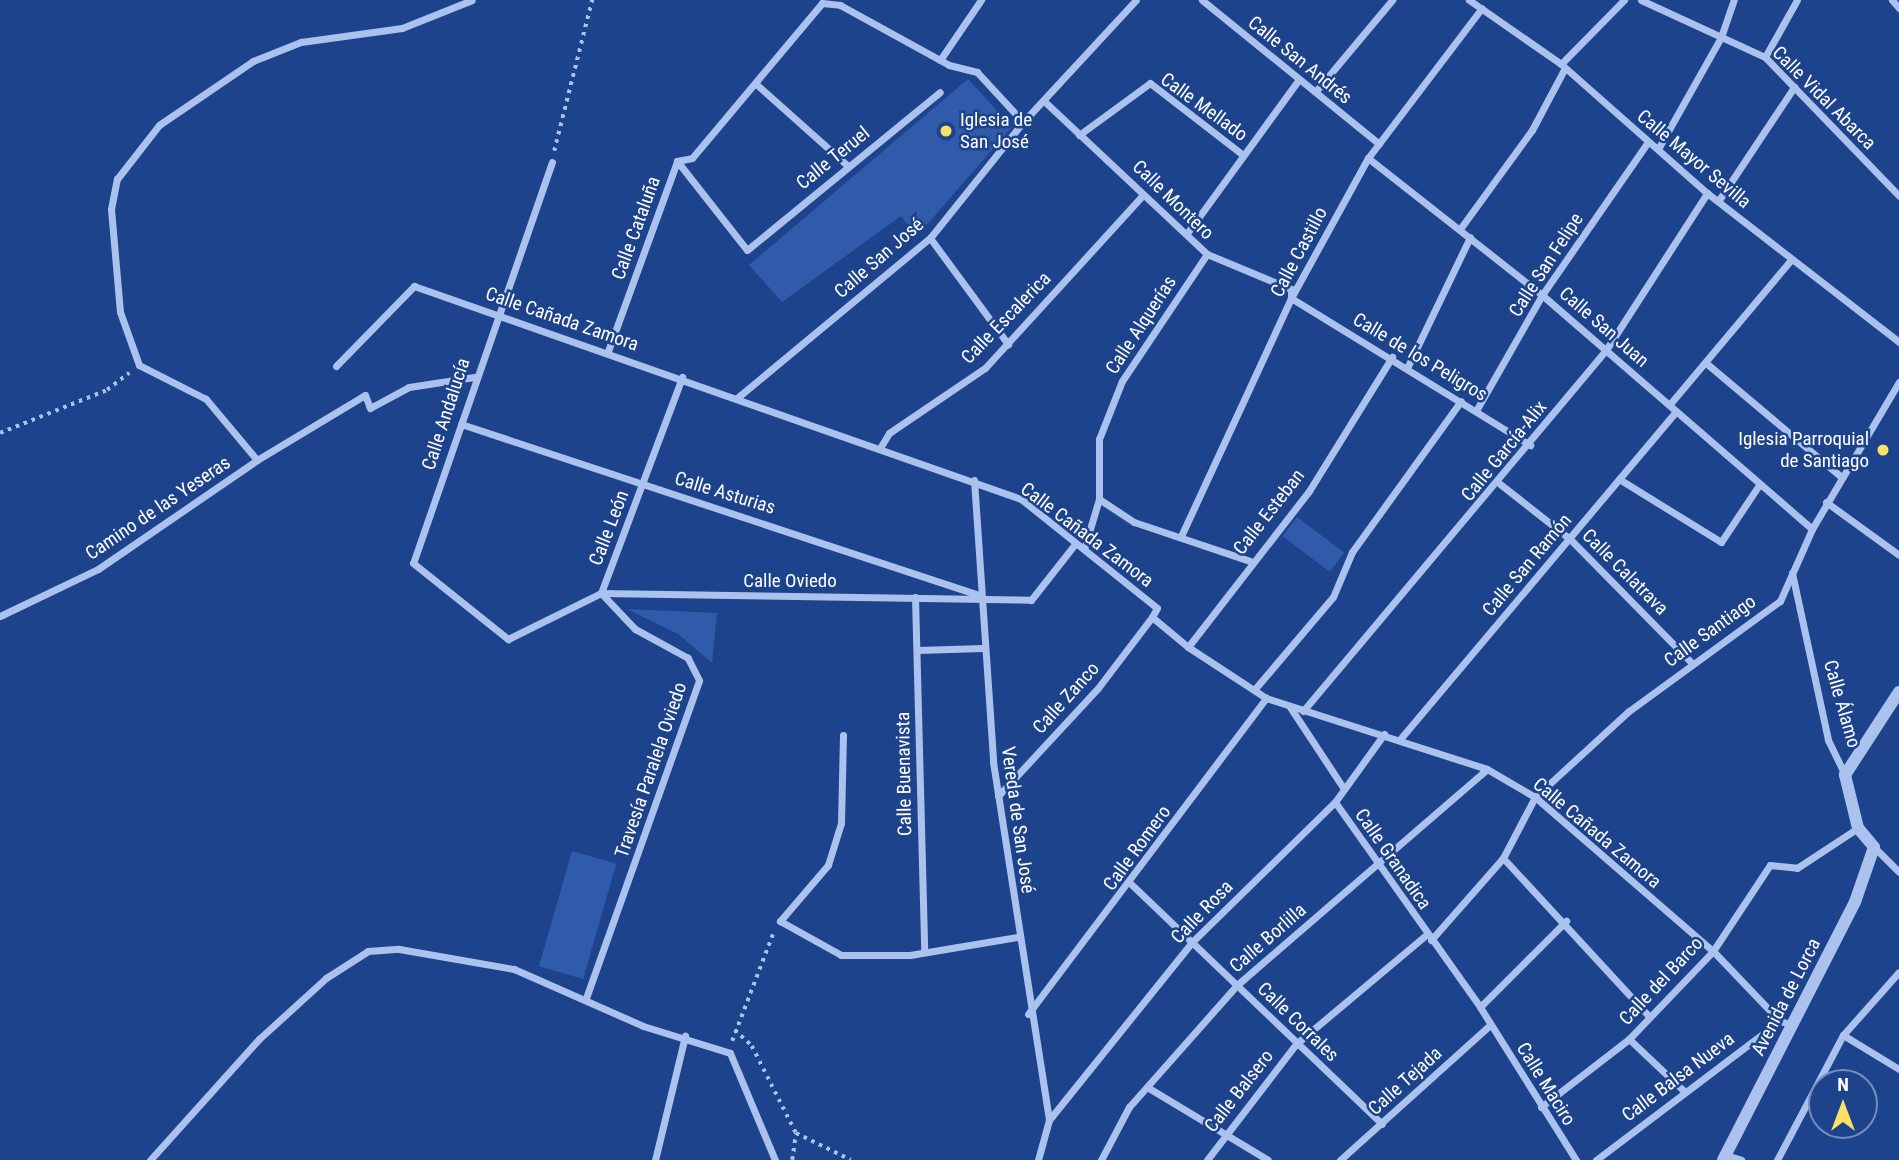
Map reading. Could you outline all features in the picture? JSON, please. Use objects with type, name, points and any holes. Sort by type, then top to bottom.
[{"type":"street","points":[[257,460],[206,399],[139,365],[120,312],[111,209],[117,179],[134,150],[183,105],[253,61],[301,41],[402,28],[472,0]]},
{"type":"street","points":[[981,0],[940,60],[977,72],[1023,122]]},
{"type":"street","name":"Calle San José","points":[[737,398],[930,238],[1023,122],[1136,0]]},
{"type":"street","name":"Calle San Andrés","points":[[1202,0],[1297,82],[1316,91],[1379,144]]},
{"type":"street","points":[[1316,91],[1392,0]]},
{"type":"street","name":"Calle Mayor Sevilla","points":[[1469,0],[1563,66],[1707,193],[1719,200],[1790,261],[1899,342]]},
{"type":"street","points":[[1460,229],[1532,130],[1563,66],[1624,0]]},
{"type":"street","name":"Calle Vidal Abarca","points":[[1641,0],[1765,57],[1899,196]]},
{"type":"street","points":[[1658,149],[1721,37],[1734,0]]},
{"type":"street","points":[[1765,57],[1797,0]]},
{"type":"street","name":"Calle Cataluña","points":[[608,351],[677,161],[692,158],[822,3],[859,14],[940,60]]},
{"type":"street","name":"Calle Castillo","points":[[1182,534],[1292,298],[1368,158],[1482,8]]},
{"type":"street","points":[[1188,232],[1297,82]]},
{"type":"street","name":"Calle Mellado","points":[[1079,135],[1150,83],[1243,155]]},
{"type":"street","points":[[756,84],[848,166]]},
{"type":"street","points":[[1719,200],[1794,87]]},
{"type":"street","name":"Calle Teruel","points":[[677,161],[747,250],[940,92]]},
{"type":"street","name":"Calle Montero","points":[[1044,101],[1143,195],[1188,232],[1207,254],[1291,289],[1292,298]]},
{"type":"street","name":"Calle San Felipe","points":[[1476,409],[1542,295],[1648,142]]},
{"type":"street","name":"Calle San Juan","points":[[1368,158],[1542,295],[1811,529]]},
{"type":"street","name":"Calle Andalucía","points":[[508,639],[413,563],[461,424],[474,377],[552,162]]},
{"type":"street","name":"Calle García-Alix","points":[[1303,712],[1500,484],[1606,350],[1707,193]]},
{"type":"street","name":"Calle Escalerica","points":[[880,448],[889,433],[985,368],[1143,195]]},
{"type":"street","points":[[1408,366],[1470,237]]},
{"type":"street","points":[[930,238],[1008,344]]},
{"type":"street","name":"Calle Alquerías","points":[[1084,549],[1098,499],[1099,439],[1122,381],[1207,254]]},
{"type":"street","name":"Calle San Ramón","points":[[1401,738],[1619,479],[1706,363],[1790,261]]},
{"type":"street","name":"Calle Cañada Zamora","points":[[336,366],[414,286],[608,351],[1021,499],[1157,608],[1152,617],[1188,647],[1266,698],[1303,712],[1401,738],[1487,769],[1535,797],[1713,951],[1780,1021]]},
{"type":"street","name":"Calle de los Peligros","points":[[1292,298],[1408,366],[1530,445]]},
{"type":"street","name":"Calle Esteban","points":[[1188,647],[1250,561],[1309,491],[1392,357]]},
{"type":"street","points":[[1706,363],[1840,476]]},
{"type":"street","name":"Camino de las Yeseras","points":[[0,616],[98,569],[257,460],[365,395],[370,408],[409,387],[474,377]]},
{"type":"street","name":"Calle León","points":[[508,639],[601,593],[681,377]]},
{"type":"street","name":"Calle Santiago","points":[[1535,797],[1691,662],[1780,601],[1811,529],[1840,476],[1899,382]]},
{"type":"street","points":[[1254,690],[1332,597],[1353,552],[1461,401]]},
{"type":"street","name":"Calle Asturias","points":[[461,424],[979,595]]},
{"type":"street","points":[[1619,479],[1721,542],[1759,485]]},
{"type":"street","name":"Vereda de San José","points":[[974,480],[983,648],[998,796],[1028,1014],[1049,1120],[1038,1160]]},
{"type":"street","name":"Calle Calatrava","points":[[1500,484],[1570,539],[1691,662]]},
{"type":"street","points":[[1098,499],[1134,522],[1182,534],[1250,561]]},
{"type":"street","points":[[1826,502],[1899,555]]},
{"type":"street","points":[[979,595],[1031,600],[1075,544]]},
{"type":"street","name":"Calle Álamo","points":[[1792,572],[1828,740],[1845,775],[1858,828],[1899,872]]},
{"type":"street","name":"Calle Oviedo","points":[[601,593],[915,597],[979,595]]},
{"type":"street","name":"Travesía Paralela Oviedo","points":[[586,998],[699,680],[688,657],[635,629],[601,593]]},
{"type":"street","name":"Calle Buenavista","points":[[915,597],[924,950]]},
{"type":"street","name":"Calle Zanco","points":[[998,796],[1098,688],[1152,617]]},
{"type":"street","points":[[917,650],[983,648]]},
{"type":"street","points":[[1845,775],[1899,692]]},
{"type":"street","name":"Calle Romero","points":[[1028,1014],[1131,884],[1266,698]]},
{"type":"street","name":"Calle Granadica","points":[[1289,706],[1344,789]]},
{"type":"street","name":"Calle Rosa","points":[[1049,1120],[1192,942],[1335,802],[1384,734]]},
{"type":"street","points":[[843,735],[841,823],[828,865],[780,921],[841,955],[924,950],[1017,937]]},
{"type":"street","name":"Calle Borlilla","points":[[1101,1160],[1109,1136],[1147,1087],[1237,985],[1487,769]]},
{"type":"street","name":"Calle Balsero","points":[[1207,1160],[1296,1044],[1429,937],[1503,858],[1535,797]]},
{"type":"street","name":"Calle Granadica","points":[[1335,802],[1376,866],[1480,1007]]},
{"type":"street","name":"Calle del Barco","points":[[1541,1107],[1629,1038],[1713,951],[1770,866],[1797,868],[1858,828]]},
{"type":"street","name":"Avenida de Lorca","points":[[1725,1157],[1855,902],[1874,847]]},
{"type":"street","points":[[1503,858],[1566,921],[1648,1016]]},
{"type":"street","name":"Calle Corrales","points":[[1131,884],[1382,1124]]},
{"type":"street","points":[[1480,1007],[1566,921]]},
{"type":"street","points":[[150,1160],[259,1039],[326,978],[368,951],[399,949],[514,969],[586,998],[643,1026],[685,1036],[730,1053],[775,1160]]},
{"type":"street","points":[[1777,1160],[1843,1035],[1899,972]]},
{"type":"street","name":"Calle Maciro","points":[[1480,1007],[1576,1160]]},
{"type":"street","points":[[1780,1021],[1794,1025]]},
{"type":"street","name":"Calle Balsa Nueva","points":[[1596,1160],[1780,1021]]},
{"type":"street","name":"Calle Tejada","points":[[1340,1160],[1490,1025]]},
{"type":"street","points":[[1843,1035],[1899,1069]]},
{"type":"street","points":[[655,1160],[685,1036]]},
{"type":"street","points":[[1629,1038],[1684,1091]]},
{"type":"street","points":[[1147,1087],[1268,1160]]},
{"type":"street","points":[[1725,1157],[1741,1160]]},
{"type":"path","points":[[552,162],[592,0]]},
{"type":"path","points":[[0,433],[107,390],[139,365]]},
{"type":"path","points":[[730,1053],[735,1030],[780,921]]},
{"type":"path","points":[[735,1030],[752,1046],[796,1133],[792,1160]]},
{"type":"path","points":[[796,1133],[851,1160]]},
{"type":"shaded area","points":[[968,79],[1012,127],[917,236],[901,216],[782,302],[749,265]]},
{"type":"shaded area","points":[[1297,517],[1344,553],[1330,572],[1283,536]]},
{"type":"shaded area","points":[[627,609],[717,613],[712,663],[678,634]]},
{"type":"shaded area","points":[[572,851],[616,864],[583,979],[539,966]]},
{"type":"place","name":"Iglesia de San José","points":[[946,131]]},
{"type":"place","name":"Iglesia Parroquial de Santiago","points":[[1883,450]]}]
